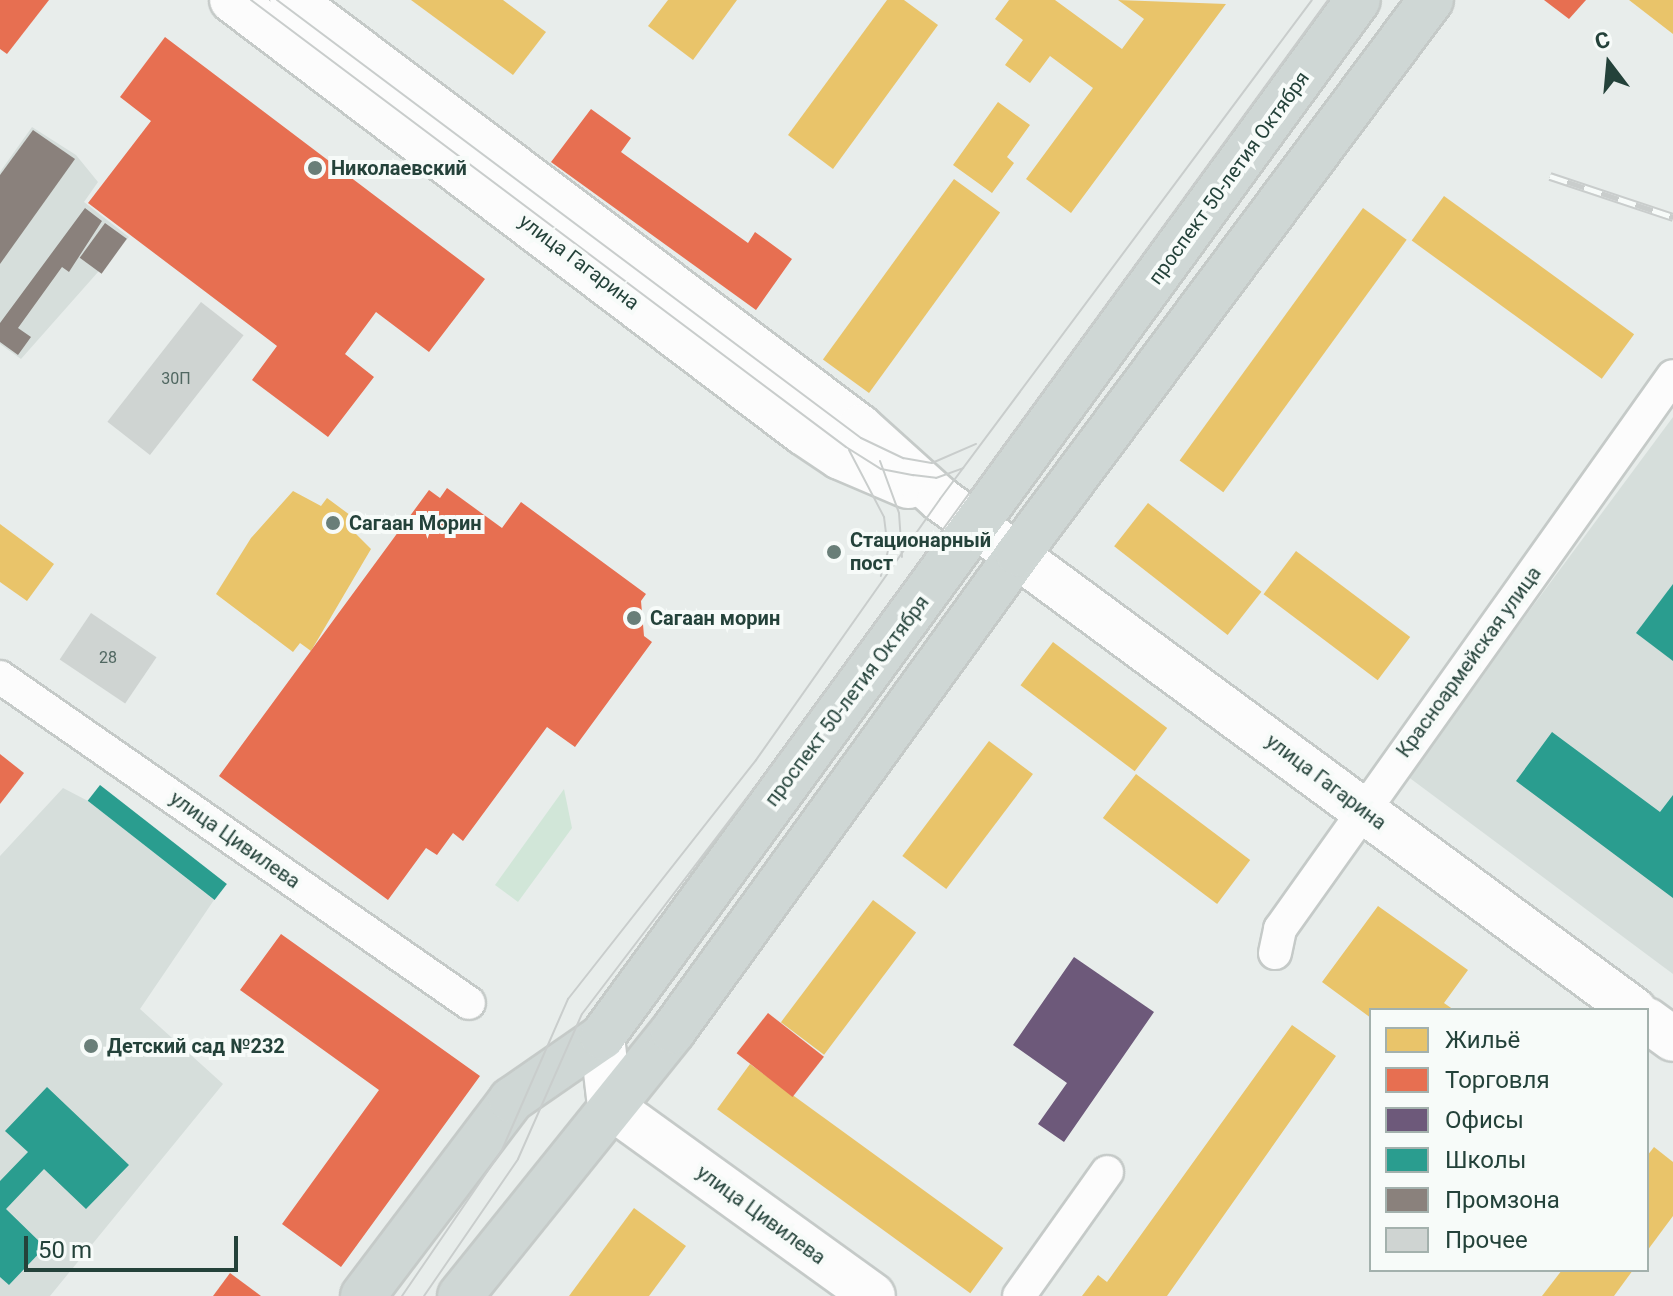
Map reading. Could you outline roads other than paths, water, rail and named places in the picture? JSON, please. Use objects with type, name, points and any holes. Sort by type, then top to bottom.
[{"type":"main road","name":"проспект 50-летия Октября","points":[[363,1296],[511,1100],[602,1037],[1358,0]]},
{"type":"main road","points":[[460,1296],[673,1031],[1018,554],[1431,0]]},
{"type":"street","name":"улица Гагарина","points":[[232,0],[804,433],[840,457],[940,499]]},
{"type":"street","name":"улица Гагарина","points":[[292,0],[860,427],[940,499],[1631,1008]]},
{"type":"street","name":"Красноармейская улица","points":[[1275,953],[1280,929],[1673,376]]},
{"type":"street","name":"улица Цивилева","points":[[0,677],[469,1003]]},
{"type":"street","points":[[1649,1021],[1673,1039]]},
{"type":"street","points":[[602,1037],[610,1106]]},
{"type":"street","name":"улица Цивилева","points":[[610,1106],[873,1296]]},
{"type":"street","points":[[1019,1296],[1107,1172]]},
{"type":"tram line","points":[[251,0],[846,447],[881,469],[913,475],[936,478],[963,468]]},
{"type":"tram line","points":[[277,0],[861,438],[903,458],[932,463],[976,444]]},
{"type":"tram line","points":[[402,1296],[502,1150],[568,999],[756,760],[940,499],[1312,0]]},
{"type":"tram line","points":[[424,1296],[518,1159],[582,1014],[768,770],[1328,0]]},
{"type":"tram line","points":[[849,450],[884,517],[888,551],[881,576]]},
{"type":"tram line","points":[[880,461],[899,513],[902,557]]},
{"type":"railway","points":[[1550,176],[1673,217]]},
{"type":"place","name":"Николаевский","points":[[315,168]]},
{"type":"place","name":"Сагаан Морин","points":[[333,523]]},
{"type":"place","name":"Стационарный пост","points":[[834,552]]},
{"type":"place","name":"Сагаан морин","points":[[634,618]]},
{"type":"place","name":"Детский сад №232","points":[[91,1046]]}]
